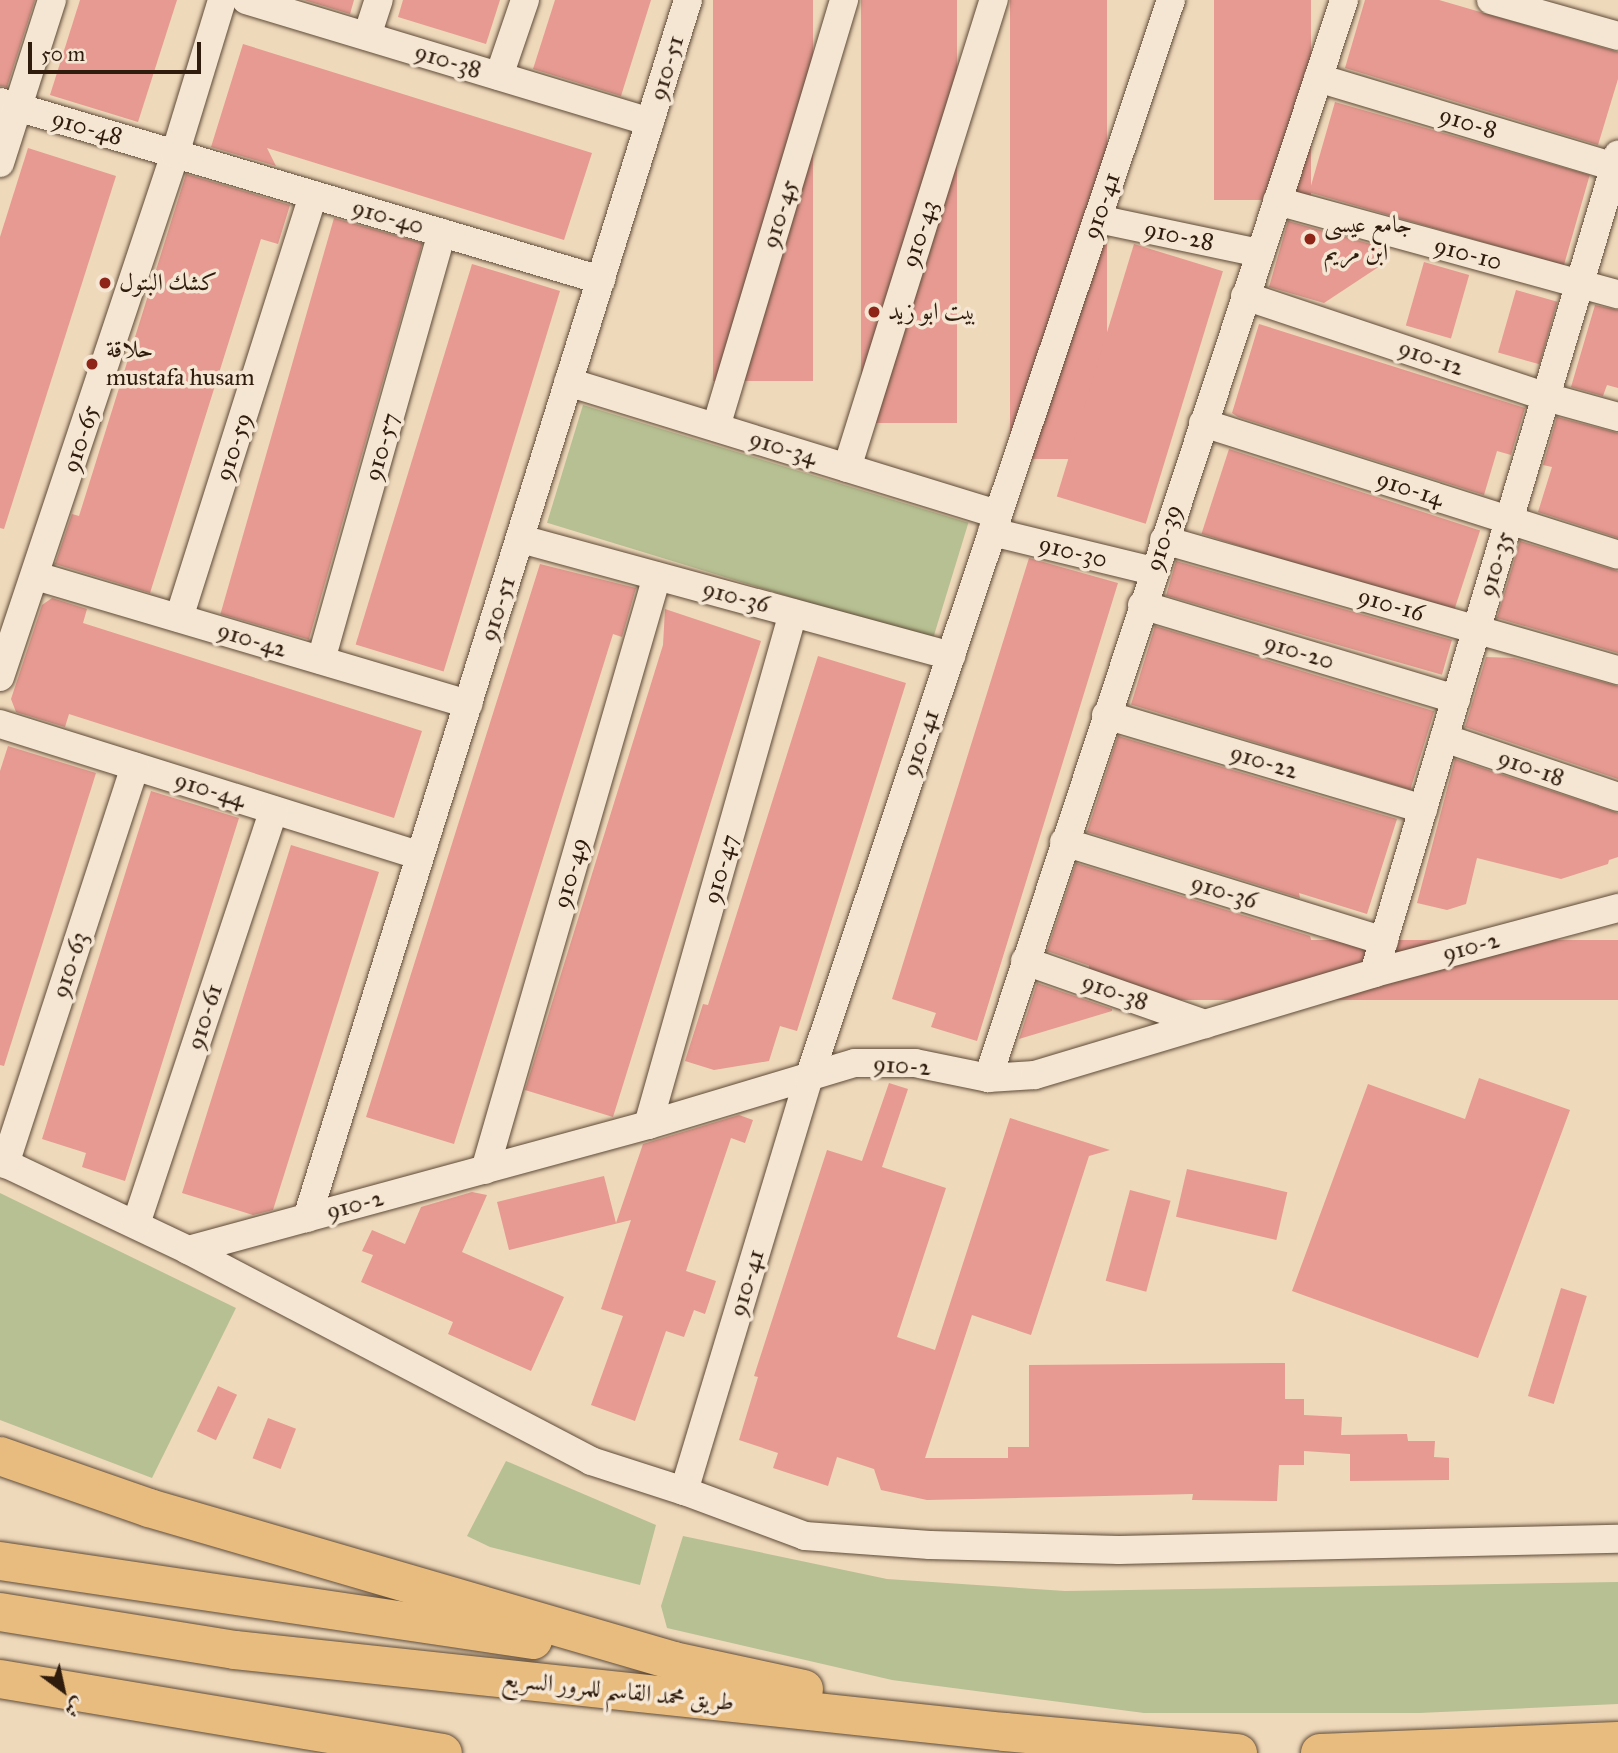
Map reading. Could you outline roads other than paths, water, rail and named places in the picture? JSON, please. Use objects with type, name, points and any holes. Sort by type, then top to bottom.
[{"type":"highway","points":[[0,1456],[136,1503],[674,1661]]},
{"type":"highway","points":[[0,1561],[674,1661],[1005,1732]]},
{"type":"highway","name":"طريق محمد القاسم للمرور السريع","points":[[0,1612],[235,1650],[1005,1732],[1238,1753]]},
{"type":"highway","points":[[0,1679],[443,1753]]},
{"type":"highway","points":[[1320,1753],[1618,1741]]},
{"type":"street","points":[[0,163],[9,105],[52,0]]},
{"type":"street","name":"910-65","points":[[0,677],[175,154],[222,0]]},
{"type":"street","name":"910-38","points":[[246,0],[650,122]]},
{"type":"street","points":[[367,36],[379,0]]},
{"type":"street","points":[[499,76],[525,0]]},
{"type":"street","name":"910-51","points":[[307,1218],[688,0]]},
{"type":"street","name":"910-45","points":[[716,427],[844,0]]},
{"type":"street","name":"910-43","points":[[846,468],[994,0]]},
{"type":"street","name":"910-41","points":[[684,1491],[809,1078],[1171,0]]},
{"type":"street","name":"910-39","points":[[988,1078],[1105,715],[1344,0]]},
{"type":"street","points":[[1491,0],[1618,36]]},
{"type":"street","name":"910-8","points":[[1318,78],[1617,163]]},
{"type":"street","name":"910-48","points":[[9,105],[175,154]]},
{"type":"street","name":"910-40","points":[[175,154],[601,280]]},
{"type":"street","name":"910-35","points":[[1374,973],[1617,163]]},
{"type":"street","name":"910-59","points":[[179,618],[313,195]]},
{"type":"street","name":"910-10","points":[[1277,201],[1618,294]]},
{"type":"street","name":"910-28","points":[[1098,219],[1260,253]]},
{"type":"street","name":"910-57","points":[[321,660],[442,233]]},
{"type":"street","name":"910-12","points":[[1245,296],[1546,397],[1618,417]]},
{"type":"street","name":"910-34","points":[[568,382],[846,468],[995,523]]},
{"type":"street","name":"910-14","points":[[1203,423],[1618,555]]},
{"type":"street","name":"910-30","points":[[995,523],[1153,571]]},
{"type":"street","name":"910-36","points":[[521,539],[951,656]]},
{"type":"street","name":"910-16","points":[[1164,540],[1618,670]]},
{"type":"street","name":"910-42","points":[[36,576],[468,704]]},
{"type":"street","name":"910-49","points":[[485,1170],[657,576]]},
{"type":"street","name":"910-20","points":[[1142,605],[1456,699]]},
{"type":"street","name":"910-47","points":[[648,1125],[793,613]]},
{"type":"street","name":"910-22","points":[[1105,715],[1423,809]]},
{"type":"street","name":"910-44","points":[[0,724],[420,856]]},
{"type":"street","name":"910-18","points":[[1444,738],[1618,797]]},
{"type":"street","name":"910-63","points":[[2,1162],[135,766]]},
{"type":"street","name":"910-61","points":[[136,1224],[274,810]]},
{"type":"street","name":"910-36","points":[[1064,842],[1384,941]]},
{"type":"street","name":"910-2","points":[[188,1250],[648,1125],[855,1063],[915,1063],[988,1078],[1035,1075],[1374,973],[1618,908]]},
{"type":"street","name":"910-38","points":[[1025,961],[1205,1024]]},
{"type":"street","points":[[2,1162],[188,1250],[591,1461],[684,1491],[805,1536],[930,1545],[1119,1550],[1616,1531]]},
{"type":"place","name":"جامع عيسى ابن مريم","points":[[1310,239]]},
{"type":"place","name":"كشك البتول","points":[[105,283]]},
{"type":"place","name":"بيت ابو زيد","points":[[874,312]]},
{"type":"place","name":"حلاقة mustafa husam","points":[[92,364]]}]
